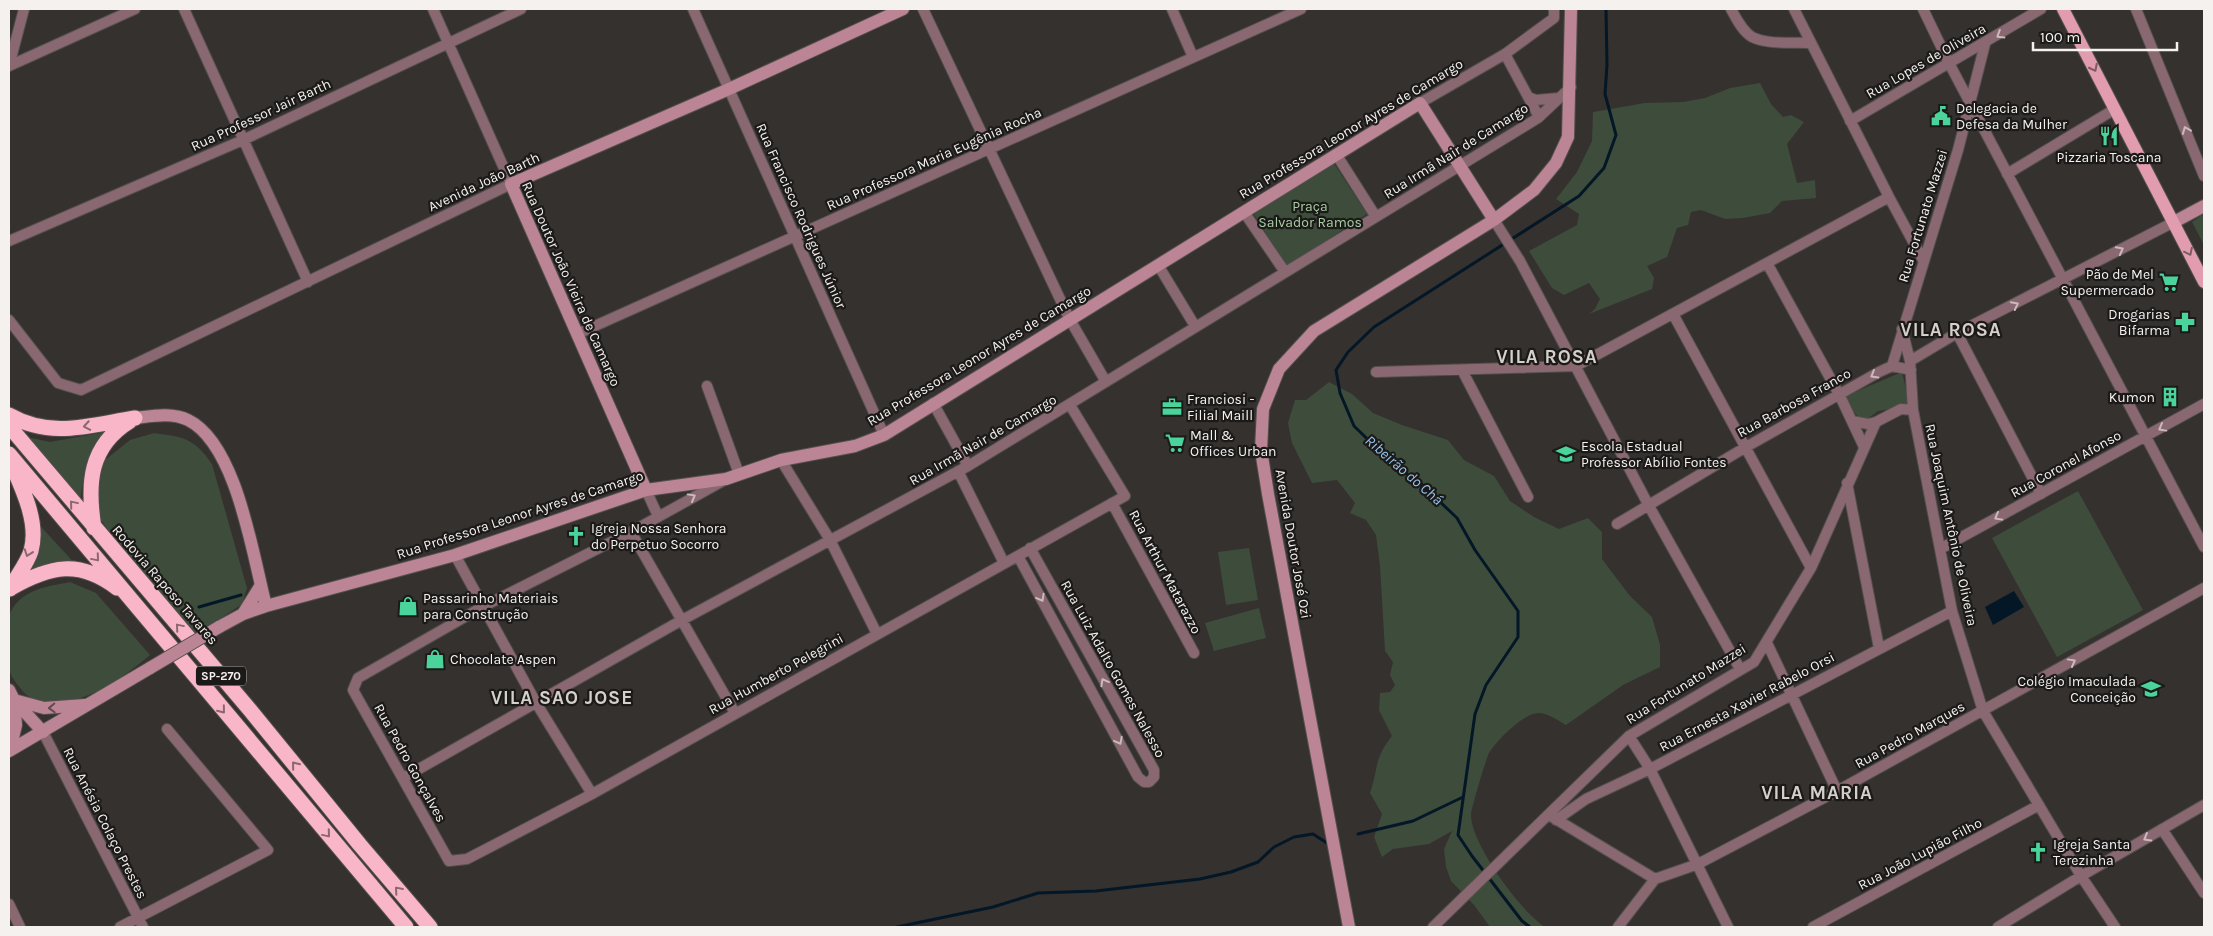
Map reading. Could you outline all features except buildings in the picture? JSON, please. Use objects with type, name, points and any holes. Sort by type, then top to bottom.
[{"type":"highway","points":[[9,414],[20,421],[45,429],[69,429],[135,418]]},
{"type":"highway","points":[[94,529],[91,504],[91,476],[99,452],[117,429],[135,418]]},
{"type":"highway","name":"Rodovia Raposo Tavares","points":[[9,426],[94,529],[250,710],[360,845],[430,927]]},
{"type":"highway","points":[[9,455],[24,494],[32,524],[31,551],[9,590]]},
{"type":"highway","name":"SP-270","points":[[9,455],[406,927]]},
{"type":"highway","points":[[9,590],[37,574],[55,569],[74,568],[113,585],[129,597]]},
{"type":"main road","name":"Avenida João Barth","points":[[511,184],[729,89],[903,9]]},
{"type":"main road","name":"Avenida Doutor José Ozi","points":[[1350,927],[1268,494],[1261,450],[1263,409],[1279,369],[1314,332],[1494,220],[1534,190],[1556,163],[1568,137],[1572,9]]},
{"type":"main road","points":[[2063,9],[2204,282]]},
{"type":"main road","points":[[1420,103],[1494,220]]},
{"type":"main road","name":"Rua Professora Leonor Ayres de Camargo","points":[[9,751],[243,614],[287,600],[455,555],[646,490],[726,479],[781,460],[855,446],[884,434],[1420,103]]},
{"type":"main road","name":"Rua Doutor João Vieira de Camargo","points":[[511,184],[646,490]]},
{"type":"main road","points":[[2174,222],[2204,206]]},
{"type":"main road","points":[[135,418],[163,414],[188,420],[208,435],[225,461],[237,494],[266,606]]},
{"type":"main road","points":[[261,585],[273,596],[287,600]]},
{"type":"main road","points":[[243,614],[261,585]]},
{"type":"main road","points":[[12,695],[44,708],[91,704]]},
{"type":"main road","points":[[12,695],[43,732]]},
{"type":"main road","points":[[9,751],[16,725],[12,695]]},
{"type":"street","points":[[9,66],[24,9]]},
{"type":"street","points":[[9,66],[135,9]]},
{"type":"street","points":[[184,9],[308,282]]},
{"type":"street","name":"Rua Doutor João Vieira de Camargo","points":[[433,9],[511,184]]},
{"type":"street","name":"Rua Professor Jair Barth","points":[[9,241],[243,140],[447,42],[522,9]]},
{"type":"street","name":"Rua Francisco Rodrigues Júnior","points":[[693,9],[884,434]]},
{"type":"street","points":[[924,9],[1069,318],[1106,382]]},
{"type":"street","points":[[1172,9],[1193,57]]},
{"type":"street","name":"Rua Professora Maria Eugênia Rocha","points":[[577,334],[1193,57],[1287,12],[1301,9]]},
{"type":"street","points":[[1731,9],[1738,23],[1752,36],[1766,40],[1811,43]]},
{"type":"street","points":[[1794,9],[1923,260]]},
{"type":"street","points":[[1923,9],[1949,64],[2204,547]]},
{"type":"street","name":"Rua Lopes de Oliveira","points":[[1850,121],[1985,44],[2041,9]]},
{"type":"street","points":[[2136,9],[2204,176]]},
{"type":"street","name":"Rua Professora Leonor Ayres de Camargo","points":[[1420,103],[1506,54],[1554,13]]},
{"type":"street","name":"Rua Fortunato Mazzei","points":[[1892,366],[1958,150],[1969,100],[1985,44]]},
{"type":"street","points":[[1506,54],[1539,117]]},
{"type":"street","name":"Rua Irmã Nair de Camargo","points":[[403,778],[535,701],[968,466],[1070,406],[1195,326],[1376,218],[1539,117],[1571,87]]},
{"type":"street","name":"Rua Irmã Nair de Camargo","points":[[1528,97],[1536,100],[1559,98]]},
{"type":"street","points":[[2007,174],[2115,109]]},
{"type":"street","points":[[1336,154],[1376,218]]},
{"type":"street","name":"Avenida João Barth","points":[[9,320],[58,383],[81,390],[511,184]]},
{"type":"street","points":[[1376,372],[1576,366],[1889,197]]},
{"type":"street","points":[[1244,212],[1285,272]]},
{"type":"street","points":[[1494,220],[1520,261],[1649,506],[1740,669]]},
{"type":"street","points":[[1892,366],[1911,365],[1957,333],[2174,222]]},
{"type":"street","points":[[1767,263],[1840,396],[1864,447]]},
{"type":"street","points":[[1158,265],[1195,326]]},
{"type":"street","points":[[1673,314],[1811,568]]},
{"type":"street","name":"Rua Joaquim Antônio de Oliveira","points":[[1902,329],[1911,365],[1914,410],[1952,611],[1983,711],[2081,876],[2114,927]]},
{"type":"street","points":[[1957,333],[2041,494]]},
{"type":"street","name":"Rua Barbosa Franco","points":[[1617,524],[1746,447],[1892,366]]},
{"type":"street","points":[[1462,370],[1528,498]]},
{"type":"street","points":[[707,386],[739,474]]},
{"type":"street","points":[[933,403],[968,466]]},
{"type":"street","name":"Rua Coronel Afonso","points":[[1940,548],[2204,404]]},
{"type":"street","name":"Rua Arthur Matarazzo","points":[[1070,406],[1125,496],[1112,503],[1194,653]]},
{"type":"street","points":[[1852,422],[1868,424],[1876,422],[1900,409],[1914,410]]},
{"type":"street","name":"Rua Fortunato Mazzei","points":[[1433,927],[1497,865],[1552,817],[1629,736],[1754,662],[1811,568],[1847,483],[1876,422]]},
{"type":"street","points":[[781,460],[830,540],[877,634]]},
{"type":"street","points":[[958,471],[1004,563]]},
{"type":"street","points":[[484,606],[631,532],[726,479]]},
{"type":"street","points":[[1847,483],[1879,648]]},
{"type":"street","name":"Rua Doutor João Vieira de Camargo","points":[[646,490],[658,516]]},
{"type":"street","name":"Rua Humberto Pelegrini","points":[[449,861],[467,859],[592,794],[735,712],[1112,503]]},
{"type":"street","points":[[631,532],[735,712]]},
{"type":"street","name":"Rua Luiz Adalto Gomes Nalesso","points":[[1018,556],[1138,777],[1144,782],[1150,782],[1154,776],[1154,770],[1030,548]]},
{"type":"street","points":[[455,555],[535,701],[592,794]]},
{"type":"street","name":"Rua Pedro Marques","points":[[1654,879],[1698,864],[1837,791],[2204,588]]},
{"type":"street","name":"Rua Pedro Gonçalves","points":[[449,861],[353,690],[358,678],[484,606]]},
{"type":"street","name":"Rua Ernesta Xavier Rabelo Orsi","points":[[1552,817],[1650,769],[1952,611]]},
{"type":"street","points":[[1061,635],[1074,627]]},
{"type":"street","points":[[1767,643],[1837,791]]},
{"type":"street","points":[[1102,709],[1115,702]]},
{"type":"street","points":[[120,927],[268,850],[167,730]]},
{"type":"street","name":"Rua Anésia Colaço Prestes","points":[[43,732],[143,927]]},
{"type":"street","points":[[1629,736],[1650,769],[1728,927]]},
{"type":"street","name":"Rua João Lupião Filho","points":[[1813,927],[2039,805]]},
{"type":"street","points":[[1998,927],[2081,876],[2204,805]]},
{"type":"street","points":[[1552,817],[1654,879],[1618,927]]},
{"type":"street","points":[[2162,829],[2204,893]]},
{"type":"street","points":[[9,904],[20,927]]},
{"type":"green space","points":[[1760,83],[1771,104],[1783,117],[1791,115],[1804,122],[1787,144],[1797,183],[1815,180],[1816,198],[1782,201],[1770,213],[1743,218],[1725,219],[1701,210],[1691,212],[1688,225],[1677,228],[1667,257],[1647,266],[1654,278],[1652,289],[1589,314],[1595,309],[1600,299],[1589,283],[1564,295],[1552,288],[1529,251],[1577,225],[1579,214],[1556,199],[1577,172],[1592,141],[1593,112],[1645,103],[1683,102],[1705,98],[1730,88]]},
{"type":"green space","name":"Praça Salvador Ramos","points":[[1333,162],[1367,214],[1287,266],[1253,213]]},
{"type":"green space","points":[[2204,214],[2204,245],[2192,222]]},
{"type":"green space","points":[[1902,372],[1910,406],[1878,411],[1865,421],[1860,420],[1843,397]]},
{"type":"green space","points":[[1329,382],[1352,394],[1373,413],[1448,440],[1464,460],[1494,476],[1510,501],[1534,517],[1559,529],[1588,518],[1602,532],[1602,559],[1630,596],[1652,617],[1660,645],[1660,667],[1623,685],[1566,725],[1542,713],[1532,714],[1518,722],[1504,735],[1487,757],[1471,815],[1473,828],[1488,859],[1511,893],[1545,927],[1490,927],[1474,905],[1451,881],[1446,867],[1444,849],[1452,831],[1429,844],[1393,849],[1382,857],[1374,837],[1382,814],[1370,793],[1379,758],[1392,736],[1379,710],[1380,693],[1390,692],[1395,685],[1390,675],[1393,662],[1385,651],[1380,566],[1376,535],[1366,520],[1350,513],[1355,503],[1337,480],[1312,483],[1292,443],[1288,423],[1295,400],[1306,400]]},
{"type":"green space","points":[[111,431],[92,454],[82,487],[79,510],[27,437],[50,442]]},
{"type":"green space","points":[[154,433],[187,440],[200,449],[212,464],[247,588],[242,604],[193,637],[150,588],[96,513],[98,483],[105,460],[130,440]]},
{"type":"green space","points":[[2078,491],[2143,610],[2057,657],[1992,538]]},
{"type":"green space","points":[[33,518],[79,568],[19,581]]},
{"type":"green space","points":[[1249,548],[1258,600],[1226,605],[1218,552]]},
{"type":"green space","points":[[70,582],[96,593],[150,655],[128,673],[92,694],[65,701],[38,701],[30,698],[24,692],[10,672],[8,663],[9,615],[14,606],[27,594]]},
{"type":"green space","points":[[1259,608],[1266,638],[1214,651],[1205,623]]},
{"type":"water","points":[[2014,591],[2024,607],[1993,625],[1985,607]]},
{"type":"waterway","name":"Ribeirão do Chá","points":[[1530,927],[1522,921],[1458,835],[1475,714],[1486,685],[1518,637],[1518,611],[1475,550],[1457,518],[1415,478],[1399,470],[1354,426],[1340,393],[1336,370],[1348,352],[1374,327],[1579,196],[1604,168],[1616,135],[1605,94],[1607,65],[1606,9]]},
{"type":"waterway","points":[[199,607],[241,595]]},
{"type":"waterway","points":[[1358,834],[1413,821],[1463,797]]},
{"type":"waterway","points":[[897,927],[993,907],[1038,893],[1096,891],[1200,879],[1231,872],[1258,862],[1274,847],[1294,837],[1313,834],[1327,843]]},
{"type":"place","name":"Delegacia de Defesa da Mulher","points":[[1941,116]]},
{"type":"place","name":"Pizzaria Toscana","points":[[2109,136]]},
{"type":"place","name":"Pão de Mel Supermercado","points":[[2169,282]]},
{"type":"place","name":"Drogarias Bifarma","points":[[2185,322]]},
{"type":"place","name":"Kumon","points":[[2170,397]]},
{"type":"place","name":"Franciosi - Filial Maill","points":[[1172,407]]},
{"type":"place","name":"Mall & Offices Urban","points":[[1175,443]]},
{"type":"place","name":"Escola Estadual Professor Abílio Fontes","points":[[1566,454]]},
{"type":"place","name":"Igreja Nossa Senhora do Perpetuo Socorro","points":[[576,536]]},
{"type":"place","name":"Passarinho Materiais para Construção","points":[[408,606]]},
{"type":"place","name":"Chocolate Aspen","points":[[435,659]]},
{"type":"place","name":"Colégio Imaculada Conceição","points":[[2151,689]]},
{"type":"place","name":"Igreja Santa Terezinha","points":[[2038,852]]},
{"type":"district","name":"VILA ROSA","points":[[1951,330]]},
{"type":"district","name":"VILA ROSA","points":[[1547,357]]},
{"type":"district","name":"VILA SAO JOSE","points":[[562,698]]},
{"type":"district","name":"VILA MARIA","points":[[1817,793]]}]
